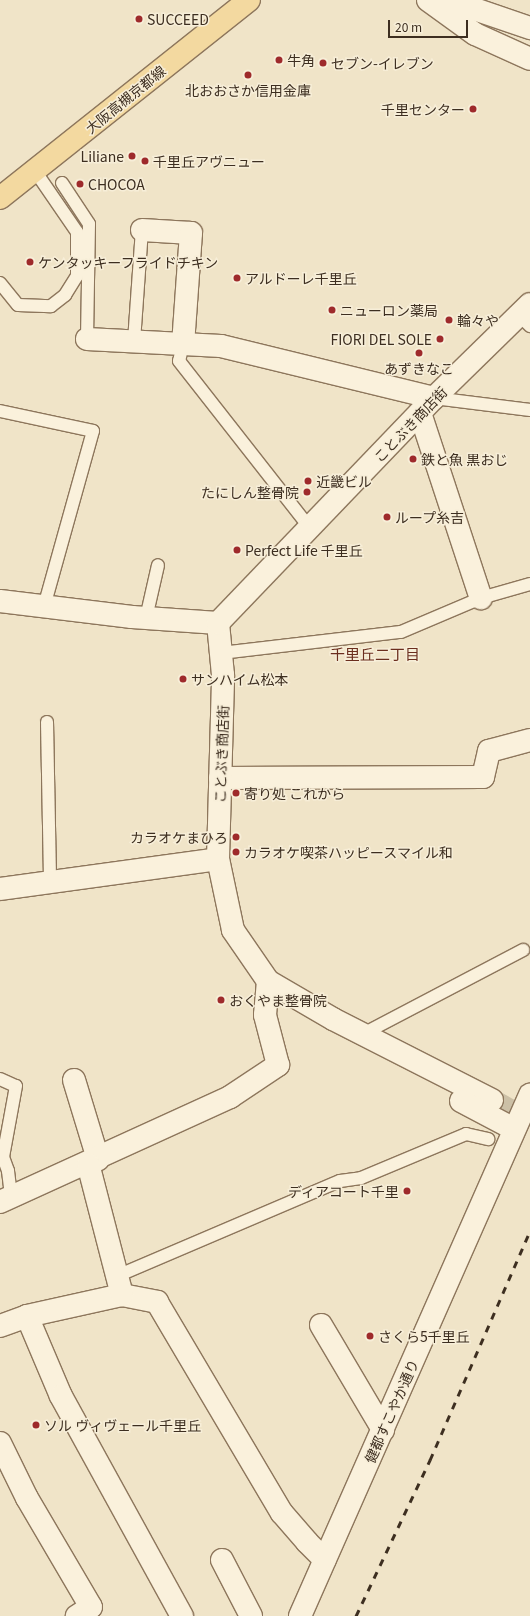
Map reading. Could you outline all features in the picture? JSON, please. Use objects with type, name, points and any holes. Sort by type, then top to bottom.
[{"type":"main road","name":"大阪高槻京都線","points":[[0,198],[249,0]]},
{"type":"street","points":[[428,0],[475,34],[530,59]]},
{"type":"street","points":[[448,0],[530,28]]},
{"type":"street","points":[[142,230],[191,233],[183,344]]},
{"type":"street","name":"ことぶき商店街","points":[[333,1019],[268,981],[233,930],[218,859],[223,675],[218,623],[427,406],[526,315]]},
{"type":"street","points":[[87,339],[221,346],[427,406],[481,598]]},
{"type":"street","points":[[0,601],[146,618],[218,623]]},
{"type":"street","points":[[220,778],[483,777],[489,751],[530,740]]},
{"type":"street","points":[[0,888],[218,859]]},
{"type":"street","points":[[6,1200],[93,1162],[230,1097],[278,1065],[265,1015],[268,981]]},
{"type":"street","points":[[333,1019],[492,1100]]},
{"type":"street","points":[[333,1019],[365,1049],[514,1129]]},
{"type":"street","points":[[74,1080],[119,1285]]},
{"type":"street","name":"健都すこやか通り","points":[[300,1616],[530,1095]]},
{"type":"street","points":[[0,1326],[119,1285],[157,1302],[282,1513],[325,1560]]},
{"type":"street","points":[[27,1316],[61,1396],[182,1616]]},
{"type":"street","points":[[321,1325],[383,1430]]},
{"type":"street","points":[[0,1443],[27,1498],[91,1607],[77,1616]]},
{"type":"street","points":[[222,1560],[251,1616]]},
{"type":"lane","points":[[0,283],[18,305],[51,306],[65,295],[77,276],[77,232],[35,171]]},
{"type":"lane","points":[[62,183],[89,224],[87,339]]},
{"type":"lane","points":[[134,341],[142,230]]},
{"type":"lane","points":[[183,344],[179,361],[310,528]]},
{"type":"lane","points":[[427,406],[530,410]]},
{"type":"lane","points":[[0,411],[93,431],[44,606]]},
{"type":"lane","points":[[146,618],[158,565]]},
{"type":"lane","points":[[221,654],[401,632],[481,598],[530,584]]},
{"type":"lane","points":[[47,722],[50,882]]},
{"type":"lane","points":[[363,1034],[523,950]]},
{"type":"lane","points":[[0,1079],[16,1086],[3,1157],[8,1171],[6,1200]]},
{"type":"lane","points":[[119,1285],[340,1181],[361,1178],[466,1134],[488,1139]]},
{"type":"tunnel","points":[[492,1100],[530,1121]]},
{"type":"railway","points":[[356,1616],[430,1460],[530,1231]]},
{"type":"place","name":"SUCCEED","points":[[139,19]]},
{"type":"place","name":"牛角","points":[[279,60]]},
{"type":"place","name":"セブン-イレブン","points":[[323,63]]},
{"type":"place","name":"北おおさか信用金庫","points":[[248,75]]},
{"type":"place","name":"千里センター","points":[[473,109]]},
{"type":"place","name":"Liliane","points":[[132,156]]},
{"type":"place","name":"千里丘アヴニュー","points":[[145,161]]},
{"type":"place","name":"CHOCOA","points":[[80,184]]},
{"type":"place","name":"ケンタッキーフライドチキン","points":[[30,262]]},
{"type":"place","name":"アルドーレ千里丘","points":[[237,278]]},
{"type":"place","name":"ニューロン薬局","points":[[332,310]]},
{"type":"place","name":"輪々や","points":[[449,320]]},
{"type":"place","name":"FIORI DEL SOLE","points":[[440,339]]},
{"type":"place","name":"あずきなこ","points":[[419,353]]},
{"type":"place","name":"鉄と魚 黒おじ","points":[[413,459]]},
{"type":"place","name":"近畿ビル","points":[[308,481]]},
{"type":"place","name":"たにしん整骨院","points":[[307,492]]},
{"type":"place","name":"ループ糸吉","points":[[387,517]]},
{"type":"place","name":"Perfect Life 千里丘","points":[[237,550]]},
{"type":"place","name":"サンハイム松本","points":[[183,679]]},
{"type":"place","name":"寄り処 これから","points":[[236,793]]},
{"type":"place","name":"カラオケまひろ","points":[[236,837]]},
{"type":"place","name":"カラオケ喫茶ハッピースマイル和","points":[[236,852]]},
{"type":"place","name":"おくやま整骨院","points":[[221,1000]]},
{"type":"place","name":"ディアコート千里","points":[[407,1191]]},
{"type":"place","name":"さくら5千里丘","points":[[370,1336]]},
{"type":"place","name":"ソル ヴィヴェール千里丘","points":[[36,1425]]},
{"type":"district","name":"千里丘二丁目","points":[[375,654]]}]
